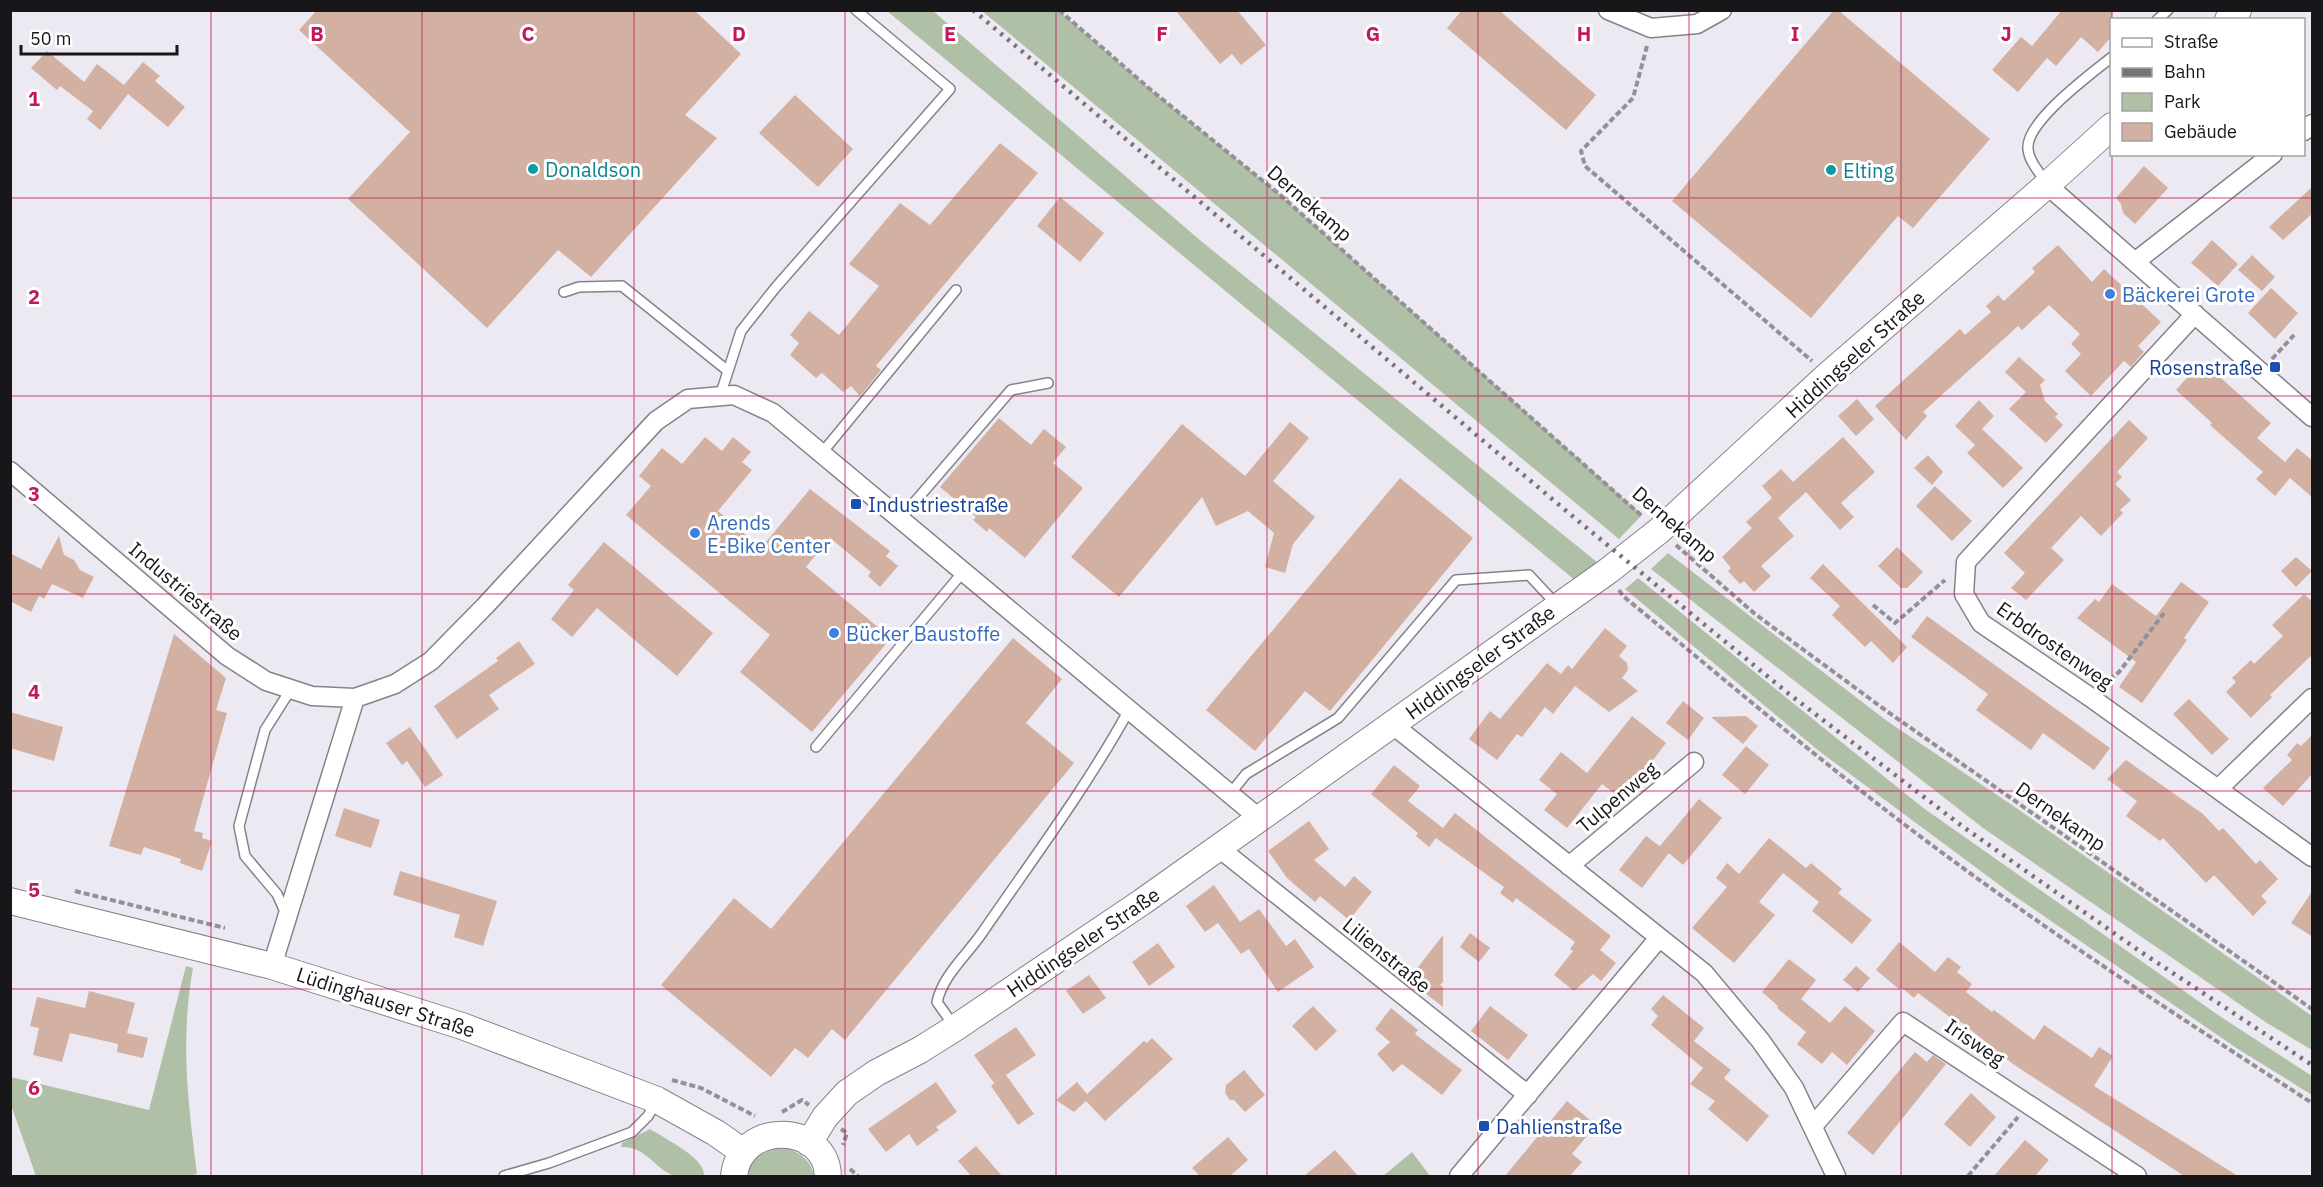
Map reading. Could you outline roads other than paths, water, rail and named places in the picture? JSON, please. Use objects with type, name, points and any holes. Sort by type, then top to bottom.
[{"type":"street","points":[[1608,10],[1651,28],[1697,24],[1722,10]]},
{"type":"street","name":"Hiddingseler Straße","points":[[809,1143],[825,1117],[847,1093],[876,1073],[955,1028],[1219,848],[1608,571],[1660,530],[1828,375],[2110,128]]},
{"type":"street","points":[[2136,261],[2270,156]]},
{"type":"street","points":[[2047,185],[2313,417]]},
{"type":"street","name":"Erbdrostenweg","points":[[2195,314],[1966,562],[1964,594],[1981,623],[2090,697],[2313,857]]},
{"type":"street","name":"Industriestraße","points":[[14,482],[227,656],[266,681],[312,696],[355,698],[395,684],[431,661],[486,605],[656,421],[688,399],[734,395],[773,413],[1260,819]]},
{"type":"street","points":[[272,966],[355,698]]},
{"type":"street","points":[[2218,789],[2313,698]]},
{"type":"street","points":[[1393,725],[1704,973],[1754,1031],[1794,1088],[1836,1176]]},
{"type":"street","name":"Tulpenweg","points":[[1569,866],[1694,762]]},
{"type":"street","name":"Lilienstraße","points":[[1219,848],[1528,1095]]},
{"type":"street","name":"Lüdinghauser Straße","points":[[10,901],[272,966],[462,1026],[657,1100],[716,1133],[743,1152]]},
{"type":"street","points":[[1466,1174],[1528,1095],[1659,938]]},
{"type":"street","name":"Irisweg","points":[[1813,1126],[1903,1022],[2137,1176]]},
{"type":"street","points":[[734,1176],[735,1168],[743,1152],[757,1140],[774,1134],[793,1135],[809,1143],[822,1156],[828,1176]]},
{"type":"lane","points":[[720,396],[741,331],[950,89],[856,10]]},
{"type":"lane","points":[[2047,185],[2032,163],[2028,148],[2031,131],[2048,111],[2110,59]]},
{"type":"lane","points":[[564,292],[579,287],[622,286],[728,371]]},
{"type":"lane","points":[[821,454],[956,290]]},
{"type":"lane","points":[[900,519],[1011,390],[1048,383]]},
{"type":"lane","points":[[816,747],[963,572]]},
{"type":"lane","points":[[1230,794],[1246,774],[1338,718],[1456,580],[1529,575],[1558,606]]},
{"type":"lane","points":[[287,916],[278,894],[246,856],[239,826],[265,730],[291,689]]},
{"type":"lane","points":[[955,1028],[937,1002],[940,987],[980,936],[1089,776],[1129,710]]},
{"type":"lane","points":[[504,1176],[549,1163],[632,1132],[648,1116],[657,1100]]},
{"type":"railway","points":[[973,10],[1577,520],[1789,694],[1962,826],[2138,950],[2312,1065]]},
{"type":"place","name":"Donaldson","points":[[533,169]]},
{"type":"place","name":"Elting","points":[[1831,170]]},
{"type":"place","name":"Bäckerei Grote","points":[[2110,294]]},
{"type":"place","name":"Rosenstraße","points":[[2275,367]]},
{"type":"place","name":"Industriestraße","points":[[856,504]]},
{"type":"place","name":"Arends E-Bike Center","points":[[695,533]]},
{"type":"place","name":"Bücker Baustoffe","points":[[834,633]]},
{"type":"place","name":"Dahlienstraße","points":[[1484,1126]]}]
